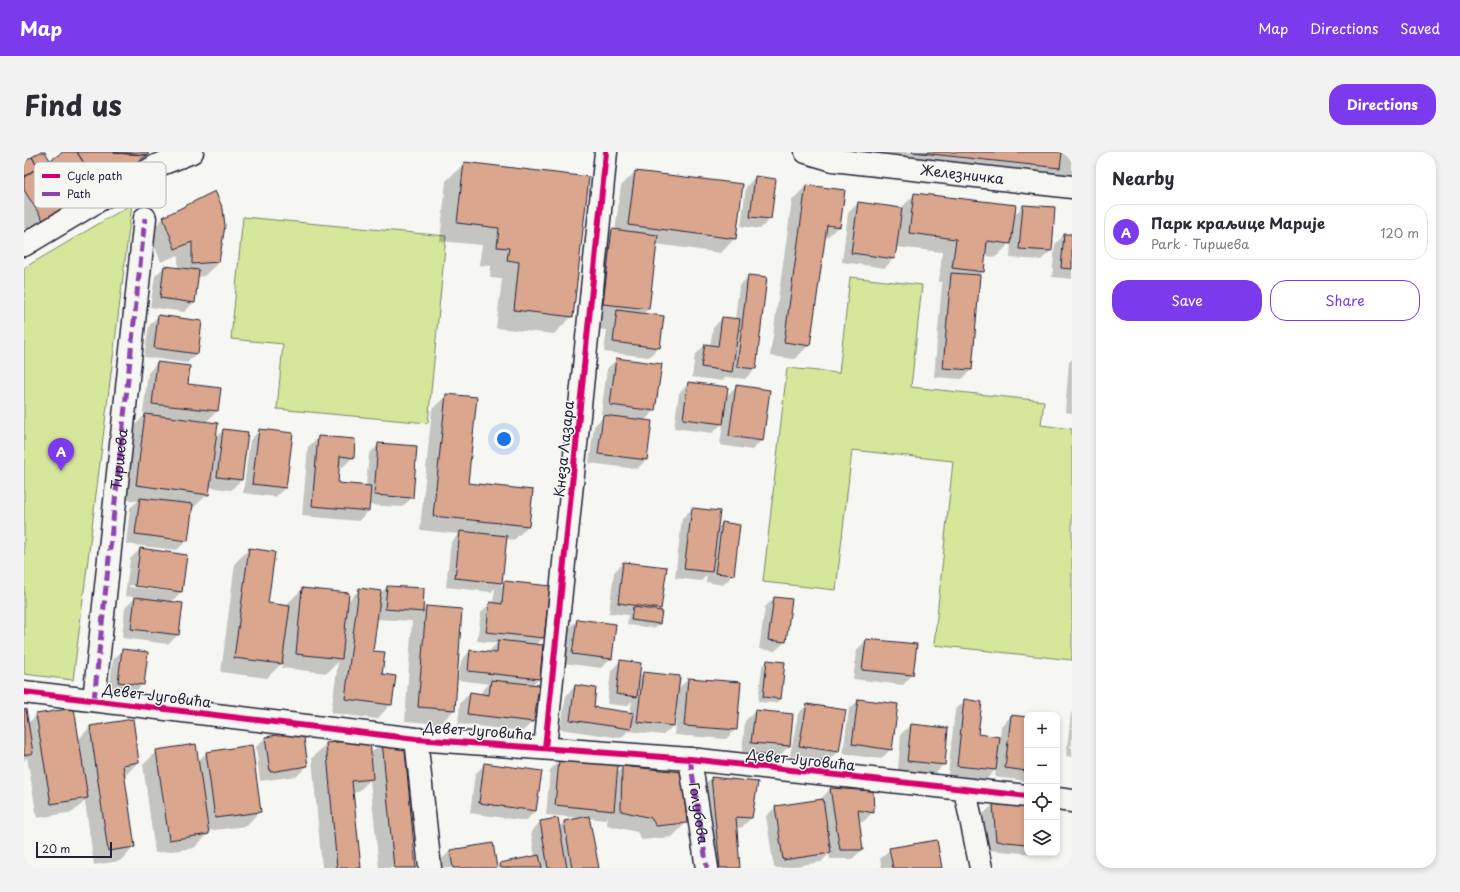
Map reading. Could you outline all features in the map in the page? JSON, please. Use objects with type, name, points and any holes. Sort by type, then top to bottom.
[{"type":"street","points":[[166,162],[192,152]]},
{"type":"street","name":"Кнеза Лазара","points":[[545,748],[606,152]]},
{"type":"street","name":"Железничка","points":[[806,152],[833,160],[1072,187]]},
{"type":"street","points":[[24,245],[86,208]]},
{"type":"street","name":"Тиршева","points":[[94,700],[145,218]]},
{"type":"street","name":"Девет Југовића","points":[[24,692],[416,739],[690,759],[1024,796]]},
{"type":"street","points":[[416,739],[430,868]]},
{"type":"street","name":"Голубова","points":[[690,759],[707,868]]},
{"type":"street","points":[[965,790],[981,868]]},
{"type":"street","points":[[1060,799],[1072,801]]},
{"type":"green space","points":[[125,208],[132,208],[73,680],[24,674],[24,268]]},
{"type":"green space","points":[[243,217],[446,236],[428,423],[277,409],[283,344],[231,339]]},
{"type":"green space","points":[[850,277],[922,285],[911,387],[1044,401],[1041,425],[1072,429],[1072,660],[934,645],[953,461],[852,450],[836,590],[763,582],[787,368],[839,373]]},
{"type":"building","points":[[40,152],[45,152],[50,160],[47,162],[35,162],[32,157]]},
{"type":"building","points":[[63,152],[77,152],[83,162],[47,162]]},
{"type":"building","points":[[77,152],[114,152],[148,155],[137,162],[83,162]]},
{"type":"building","points":[[148,152],[148,155],[114,153]]},
{"type":"building","points":[[912,152],[1062,152],[1060,168]]},
{"type":"building","points":[[32,157],[35,162],[34,170],[24,177],[24,162]]},
{"type":"building","points":[[464,162],[589,177],[573,317],[514,310],[519,262],[507,260],[509,248],[497,247],[499,228],[457,223]]},
{"type":"building","points":[[34,171],[34,206],[24,190],[24,177]]},
{"type":"building","points":[[635,171],[743,184],[736,239],[628,225]]},
{"type":"building","points":[[755,176],[776,179],[771,219],[750,217]]},
{"type":"building","points":[[806,185],[845,190],[840,227],[827,225],[810,346],[784,342]]},
{"type":"building","points":[[215,191],[223,209],[225,226],[219,262],[192,264],[192,242],[175,249],[163,217]]},
{"type":"building","points":[[914,193],[1016,205],[1011,244],[987,241],[984,272],[952,268],[956,239],[909,233]]},
{"type":"building","points":[[858,202],[902,208],[895,259],[851,253]]},
{"type":"building","points":[[1023,205],[1055,207],[1052,251],[1019,249]]},
{"type":"building","points":[[35,208],[62,208],[43,220]]},
{"type":"building","points":[[612,229],[658,235],[649,309],[603,304]]},
{"type":"building","points":[[1064,234],[1072,234],[1072,269],[1061,268]]},
{"type":"building","points":[[164,266],[199,270],[195,303],[160,298]]},
{"type":"building","points":[[951,273],[980,275],[972,370],[943,368]]},
{"type":"building","points":[[748,275],[767,277],[756,369],[737,367]]},
{"type":"building","points":[[617,310],[664,316],[660,348],[613,342]]},
{"type":"building","points":[[158,315],[202,321],[198,354],[154,348]]},
{"type":"building","points":[[722,317],[740,319],[732,372],[701,367],[705,344],[718,346]]},
{"type":"building","points":[[616,358],[662,364],[655,411],[610,405]]},
{"type":"building","points":[[157,362],[190,366],[188,384],[221,388],[218,411],[152,404]]},
{"type":"building","points":[[688,382],[728,387],[723,424],[683,419]]},
{"type":"building","points":[[736,385],[770,390],[763,441],[729,436]]},
{"type":"building","points":[[446,394],[477,397],[468,483],[533,490],[529,526],[433,516]]},
{"type":"building","points":[[145,414],[218,423],[209,495],[136,485]]},
{"type":"building","points":[[603,415],[652,421],[647,460],[598,454]]},
{"type":"building","points":[[223,429],[248,432],[242,480],[217,477]]},
{"type":"building","points":[[259,429],[293,433],[286,488],[252,484]]},
{"type":"building","points":[[318,436],[355,439],[354,458],[340,456],[338,483],[371,486],[369,511],[312,506]]},
{"type":"building","points":[[378,443],[417,446],[413,498],[374,495]]},
{"type":"building","points":[[140,498],[193,504],[188,541],[135,534]]},
{"type":"building","points":[[692,508],[720,511],[712,572],[684,569]]},
{"type":"building","points":[[722,522],[740,525],[734,575],[715,573]]},
{"type":"building","points":[[460,531],[507,536],[502,583],[455,578]]},
{"type":"building","points":[[140,548],[187,555],[182,592],[135,586]]},
{"type":"building","points":[[249,548],[275,552],[268,603],[290,606],[282,664],[234,658]]},
{"type":"building","points":[[623,562],[667,567],[661,609],[618,603]]},
{"type":"building","points":[[504,581],[550,586],[544,638],[486,632],[490,602],[502,604]]},
{"type":"building","points":[[387,586],[424,588],[423,612],[385,609]]},
{"type":"building","points":[[302,588],[349,593],[342,659],[296,654]]},
{"type":"building","points":[[359,588],[381,591],[373,651],[385,652],[382,674],[396,676],[392,705],[345,699]]},
{"type":"building","points":[[135,597],[183,603],[179,635],[131,629]]},
{"type":"building","points":[[774,597],[792,599],[786,642],[768,640]]},
{"type":"building","points":[[426,606],[462,609],[455,710],[418,707]]},
{"type":"building","points":[[633,607],[662,611],[660,624],[631,620]]},
{"type":"building","points":[[577,619],[616,624],[612,659],[572,654]]},
{"type":"building","points":[[866,639],[917,644],[913,675],[862,670]]},
{"type":"building","points":[[498,640],[543,645],[540,679],[468,671],[470,650],[497,653]]},
{"type":"building","points":[[122,649],[148,652],[144,685],[118,682]]},
{"type":"building","points":[[620,660],[641,663],[637,697],[616,694]]},
{"type":"building","points":[[767,660],[785,662],[781,699],[763,697]]},
{"type":"building","points":[[643,672],[680,676],[674,726],[637,722]]},
{"type":"building","points":[[688,678],[741,682],[737,730],[684,726]]},
{"type":"building","points":[[491,680],[539,685],[534,722],[467,714],[470,692],[489,695]]},
{"type":"building","points":[[575,685],[596,688],[594,707],[634,713],[631,729],[570,720]]},
{"type":"building","points":[[858,699],[898,704],[892,750],[852,744]]},
{"type":"building","points":[[964,699],[982,702],[978,734],[1000,737],[996,770],[957,766]]},
{"type":"building","points":[[807,704],[846,710],[839,752],[799,746]]},
{"type":"building","points":[[74,708],[88,798],[51,804],[36,714]]},
{"type":"building","points":[[26,709],[33,753],[24,755],[24,710]]},
{"type":"building","points":[[755,710],[793,714],[790,746],[751,743]]},
{"type":"building","points":[[1011,715],[1024,717],[1024,771],[1005,768]]},
{"type":"building","points":[[133,719],[139,762],[123,765],[135,847],[108,851],[90,726]]},
{"type":"building","points":[[911,724],[948,728],[945,765],[907,761]]},
{"type":"building","points":[[303,731],[308,766],[270,772],[265,737]]},
{"type":"building","points":[[370,739],[373,779],[352,781],[361,868],[337,868],[326,743]]},
{"type":"building","points":[[404,739],[416,868],[394,868],[382,741]]},
{"type":"building","points":[[196,744],[209,834],[169,840],[156,750]]},
{"type":"building","points":[[252,745],[261,812],[215,818],[206,752]]},
{"type":"building","points":[[559,760],[618,765],[614,811],[555,805]]},
{"type":"building","points":[[484,763],[542,771],[536,811],[479,803]]},
{"type":"building","points":[[622,766],[682,772],[687,823],[656,826],[651,818],[621,811]]},
{"type":"building","points":[[711,777],[758,782],[752,818],[736,817],[740,868],[720,868]]},
{"type":"building","points":[[830,788],[873,791],[874,813],[858,810],[863,850],[840,850]]},
{"type":"building","points":[[823,799],[831,853],[783,860],[775,806]]},
{"type":"building","points":[[993,804],[1024,807],[1024,844],[996,841]]},
{"type":"building","points":[[589,816],[599,868],[572,868],[564,821]]},
{"type":"building","points":[[558,818],[567,868],[548,868],[540,821]]},
{"type":"building","points":[[937,840],[942,868],[893,868],[889,848]]},
{"type":"building","points":[[493,843],[497,868],[453,868],[450,850]]},
{"type":"building","points":[[539,855],[542,868],[501,868],[500,863]]},
{"type":"marked path","points":[[94,700],[145,218]]},
{"type":"marked path","points":[[690,759],[707,868]]},
{"type":"cycle path","points":[[545,748],[606,152]]},
{"type":"cycle path","points":[[24,692],[416,739],[690,759],[1024,796]]},
{"type":"place","name":"Парк краљице Марије","points":[[61,471]]}]
